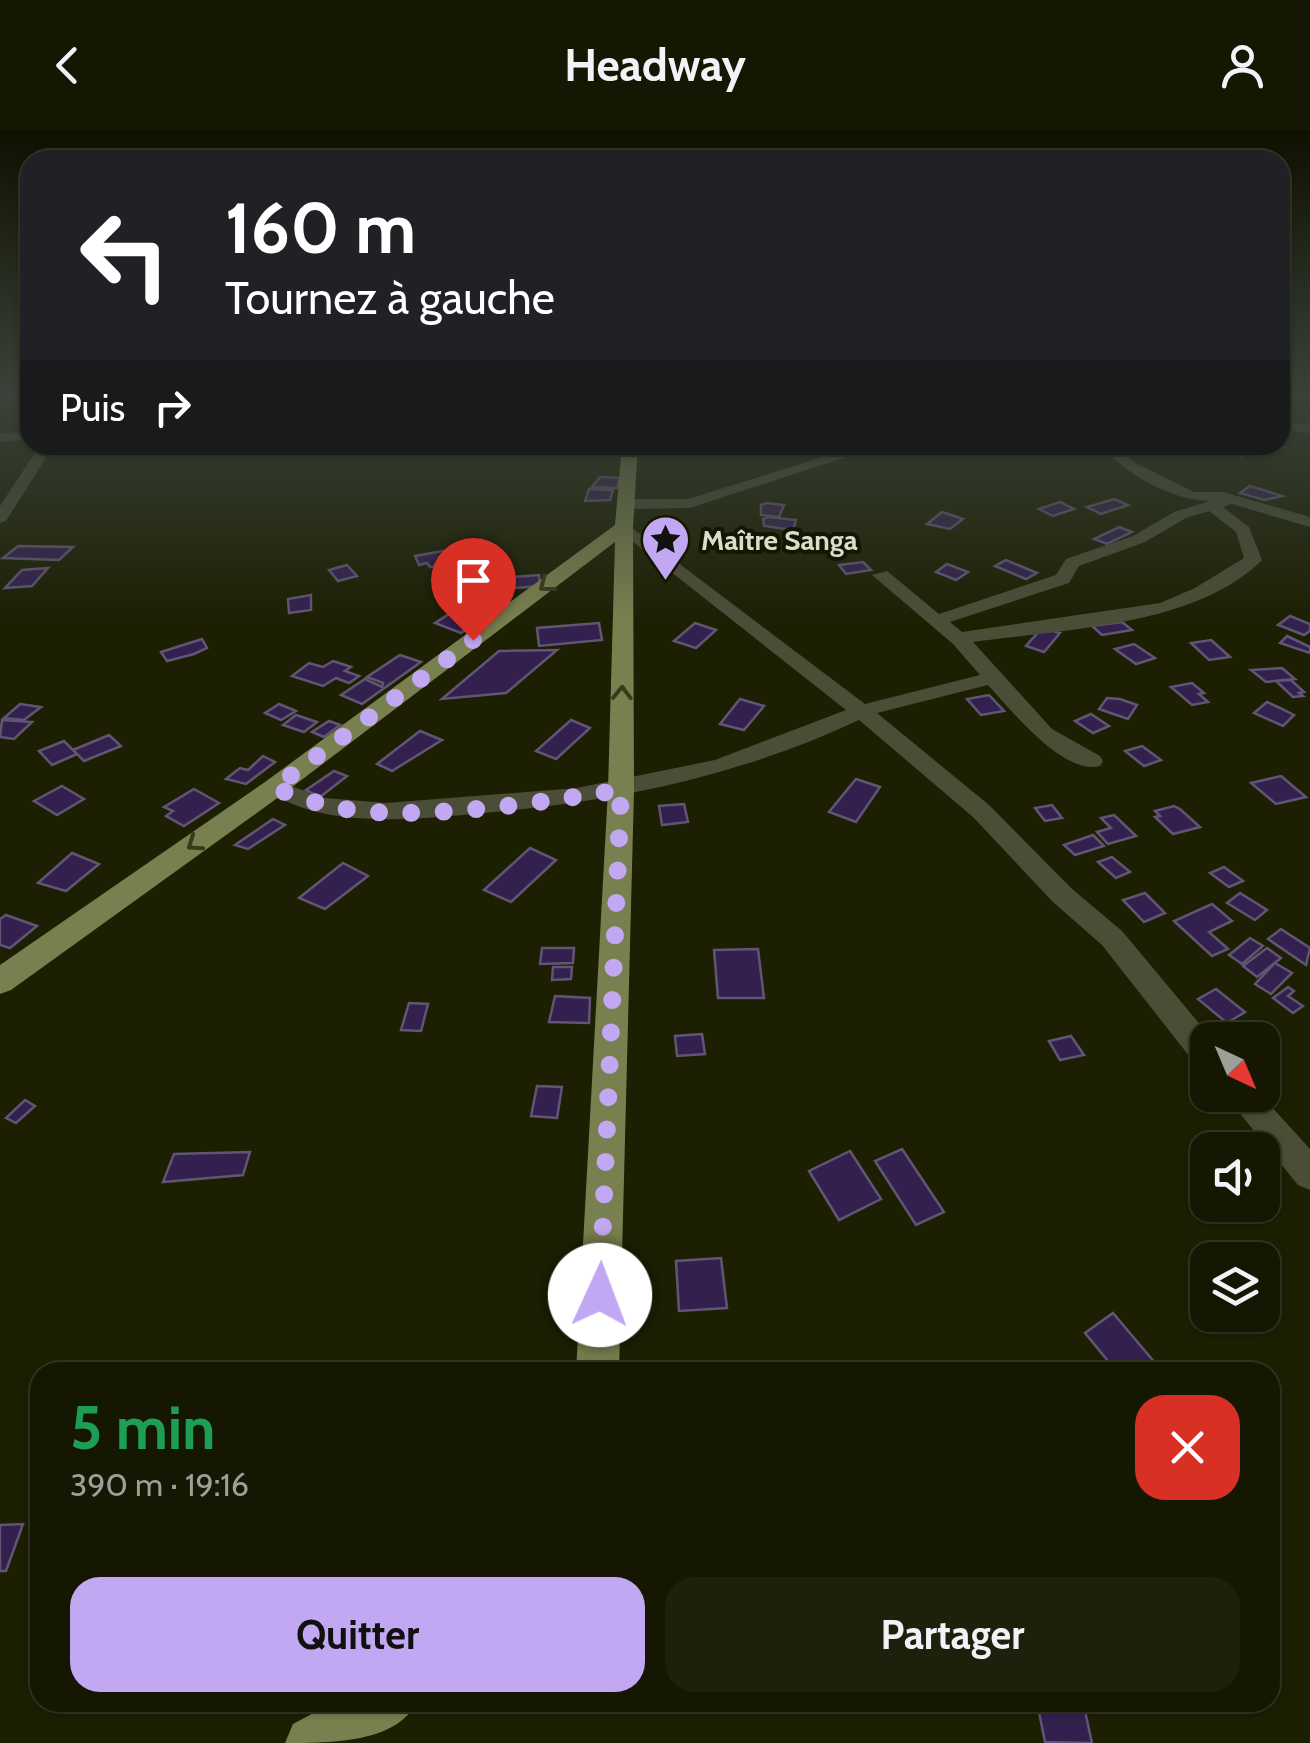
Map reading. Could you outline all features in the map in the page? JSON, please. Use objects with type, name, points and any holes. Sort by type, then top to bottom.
[{"type":"main road","points":[[597,1362],[621,790],[628,473]]},
{"type":"main road","points":[[0,980],[274,788],[625,516]]},
{"type":"main road","points":[[312,1743],[372,1712]]},
{"type":"street","points":[[0,518],[29,473]]},
{"type":"street","points":[[785,473],[690,503],[672,506],[661,502],[625,516],[981,810],[1062,894],[1112,938],[1190,1035]]},
{"type":"street","points":[[1145,473],[1191,496],[1310,522]]},
{"type":"street","points":[[935,620],[1063,579],[1072,564],[1139,539],[1180,515],[1222,503]]},
{"type":"street","points":[[955,639],[1164,608],[1200,592],[1253,560],[1243,530],[1222,503]]},
{"type":"street","points":[[882,575],[902,597],[922,605],[1044,734],[1092,761]]},
{"type":"street","points":[[274,788],[327,806],[369,811],[530,802],[621,790],[732,765],[820,732],[861,711],[992,678]]},
{"type":"street","points":[[1256,1112],[1310,1174]]},
{"type":"building","points":[[600,477],[620,478],[617,488],[592,487]]},
{"type":"building","points":[[1250,486],[1282,496],[1264,500],[1240,493]]},
{"type":"building","points":[[589,489],[613,490],[610,500],[585,501]]},
{"type":"building","points":[[1114,499],[1128,505],[1101,514],[1087,507]]},
{"type":"building","points":[[1060,502],[1074,509],[1053,516],[1039,509]]},
{"type":"building","points":[[761,505],[784,505],[779,517],[761,515]]},
{"type":"building","points":[[942,512],[963,519],[950,529],[927,524]]},
{"type":"building","points":[[763,519],[796,520],[793,530],[764,526]]},
{"type":"building","points":[[1119,527],[1132,532],[1107,544],[1094,539]]},
{"type":"building","points":[[18,546],[73,547],[59,560],[3,558]]},
{"type":"building","points":[[443,551],[450,563],[419,565],[415,556]]},
{"type":"building","points":[[1006,560],[1037,573],[1026,579],[995,566]]},
{"type":"building","points":[[863,562],[871,570],[846,574],[839,565]]},
{"type":"building","points":[[947,564],[968,572],[956,580],[936,572]]},
{"type":"building","points":[[347,565],[357,576],[338,581],[329,570]]},
{"type":"building","points":[[48,568],[32,586],[5,588],[22,570]]},
{"type":"building","points":[[539,575],[540,586],[515,588],[514,577]]},
{"type":"building","points":[[311,595],[311,610],[289,613],[288,599]]},
{"type":"building","points":[[454,611],[479,620],[461,633],[435,623]]},
{"type":"building","points":[[1290,616],[1310,624],[1310,631],[1304,635],[1278,625]]},
{"type":"building","points":[[1122,622],[1132,630],[1102,635],[1092,626]]},
{"type":"building","points":[[599,623],[602,640],[539,646],[537,628]]},
{"type":"building","points":[[695,623],[716,630],[696,648],[674,641]]},
{"type":"building","points":[[1042,628],[1060,633],[1044,652],[1026,646]]},
{"type":"building","points":[[1287,636],[1310,647],[1310,653],[1280,643]]},
{"type":"building","points":[[202,639],[207,648],[194,654],[167,661],[161,652]]},
{"type":"building","points":[[1211,640],[1230,657],[1209,660],[1191,643]]},
{"type":"building","points":[[1134,644],[1155,658],[1136,664],[1115,649]]},
{"type":"building","points":[[557,650],[506,693],[442,699],[499,651]]},
{"type":"building","points":[[400,655],[421,662],[362,704],[341,695],[365,679],[382,687],[383,683],[367,677]]},
{"type":"building","points":[[333,661],[351,667],[345,671],[359,676],[349,683],[336,678],[323,686],[292,676],[309,663],[323,667]]},
{"type":"building","points":[[1282,668],[1295,679],[1266,682],[1251,670]]},
{"type":"building","points":[[1291,680],[1304,692],[1299,693],[1303,696],[1293,697],[1276,681]]},
{"type":"building","points":[[1192,683],[1208,702],[1192,705],[1171,687]]},
{"type":"building","points":[[989,695],[1004,711],[981,715],[967,699]]},
{"type":"building","points":[[1107,698],[1137,705],[1128,719],[1099,709]]},
{"type":"building","points":[[740,699],[764,706],[744,730],[720,724]]},
{"type":"building","points":[[1267,702],[1294,715],[1283,726],[1254,713]]},
{"type":"building","points":[[20,704],[41,707],[24,720],[4,718]]},
{"type":"building","points":[[279,704],[296,711],[281,720],[265,713]]},
{"type":"building","points":[[1091,714],[1109,726],[1093,733],[1075,721]]},
{"type":"building","points":[[296,715],[317,722],[304,732],[283,725]]},
{"type":"building","points":[[2,720],[32,722],[14,739],[0,737]]},
{"type":"building","points":[[571,720],[590,728],[556,759],[536,751]]},
{"type":"building","points":[[329,721],[340,725],[324,737],[312,732]]},
{"type":"building","points":[[420,731],[442,740],[392,771],[377,764]]},
{"type":"building","points":[[109,735],[121,746],[84,761],[73,750]]},
{"type":"building","points":[[64,741],[77,754],[52,765],[39,751]]},
{"type":"building","points":[[1142,746],[1161,760],[1144,766],[1125,751]]},
{"type":"building","points":[[263,756],[275,762],[246,784],[226,779],[240,768],[248,770]]},
{"type":"building","points":[[334,771],[347,776],[320,797],[306,790]]},
{"type":"building","points":[[1281,776],[1306,797],[1276,804],[1251,783]]},
{"type":"building","points":[[856,779],[880,787],[856,822],[829,812]]},
{"type":"building","points":[[62,786],[84,799],[57,815],[34,801]]},
{"type":"building","points":[[194,789],[219,803],[184,826],[166,816],[173,811],[164,807]]},
{"type":"building","points":[[684,804],[688,822],[662,825],[659,806]]},
{"type":"building","points":[[1052,805],[1062,818],[1045,821],[1035,808]]},
{"type":"building","points":[[1174,806],[1200,827],[1173,834],[1155,817],[1160,816],[1155,811]]},
{"type":"building","points":[[1114,815],[1136,836],[1108,844],[1097,832],[1111,828],[1101,818]]},
{"type":"building","points":[[273,819],[285,825],[248,849],[235,845]]},
{"type":"building","points":[[1093,835],[1104,846],[1075,855],[1064,845]]},
{"type":"building","points":[[530,848],[556,860],[511,902],[484,890]]},
{"type":"building","points":[[72,853],[99,864],[66,891],[38,883]]},
{"type":"building","points":[[1112,857],[1130,872],[1116,878],[1098,862]]},
{"type":"building","points":[[343,863],[368,876],[325,909],[299,898]]},
{"type":"building","points":[[1224,867],[1243,881],[1229,887],[1210,873]]},
{"type":"building","points":[[1145,893],[1165,913],[1144,922],[1123,900]]},
{"type":"building","points":[[1240,893],[1267,910],[1255,920],[1227,903]]},
{"type":"building","points":[[1212,904],[1232,921],[1209,932],[1228,949],[1212,956],[1174,921]]},
{"type":"building","points":[[6,915],[37,926],[10,948],[0,945],[0,919]]},
{"type":"building","points":[[1281,929],[1310,948],[1306,965],[1268,939]]},
{"type":"building","points":[[1250,938],[1263,946],[1242,964],[1229,955]]},
{"type":"building","points":[[542,948],[574,948],[573,963],[540,964]]},
{"type":"building","points":[[1267,948],[1281,958],[1257,977],[1243,966]]},
{"type":"building","points":[[758,949],[764,998],[718,998],[714,950]]},
{"type":"building","points":[[1275,963],[1292,973],[1271,994],[1255,984]]},
{"type":"building","points":[[553,967],[572,967],[571,979],[552,980]]},
{"type":"building","points":[[1288,987],[1294,991],[1288,996],[1303,1006],[1293,1013],[1273,998]]},
{"type":"building","points":[[1216,989],[1245,1012],[1226,1022],[1198,999]]},
{"type":"building","points":[[555,996],[590,998],[589,1023],[549,1022]]},
{"type":"building","points":[[409,1003],[428,1004],[421,1031],[401,1030]]},
{"type":"building","points":[[702,1034],[705,1054],[677,1056],[675,1036]]},
{"type":"building","points":[[1071,1036],[1084,1055],[1060,1060],[1049,1041]]},
{"type":"building","points":[[537,1086],[562,1087],[557,1118],[531,1116]]},
{"type":"building","points":[[25,1100],[35,1106],[16,1123],[6,1118]]},
{"type":"building","points":[[902,1149],[944,1212],[916,1225],[875,1161]]},
{"type":"building","points":[[850,1151],[881,1199],[839,1220],[809,1171]]},
{"type":"building","points":[[250,1152],[243,1175],[163,1182],[174,1154]]},
{"type":"building","points":[[721,1258],[727,1308],[679,1311],[676,1261]]},
{"type":"building","points":[[1113,1313],[1154,1362],[1109,1362],[1085,1333]]},
{"type":"building","points":[[23,1524],[6,1571],[0,1571],[0,1525]]},
{"type":"building","points":[[1039,1712],[1085,1712],[1092,1743],[1045,1742]]},
{"type":"place","name":"Maître Sanga","points":[[666,582]]},
{"type":"route","points":[[473,640],[274,788],[327,806],[369,811],[530,802],[621,790],[600,1295]]}]
